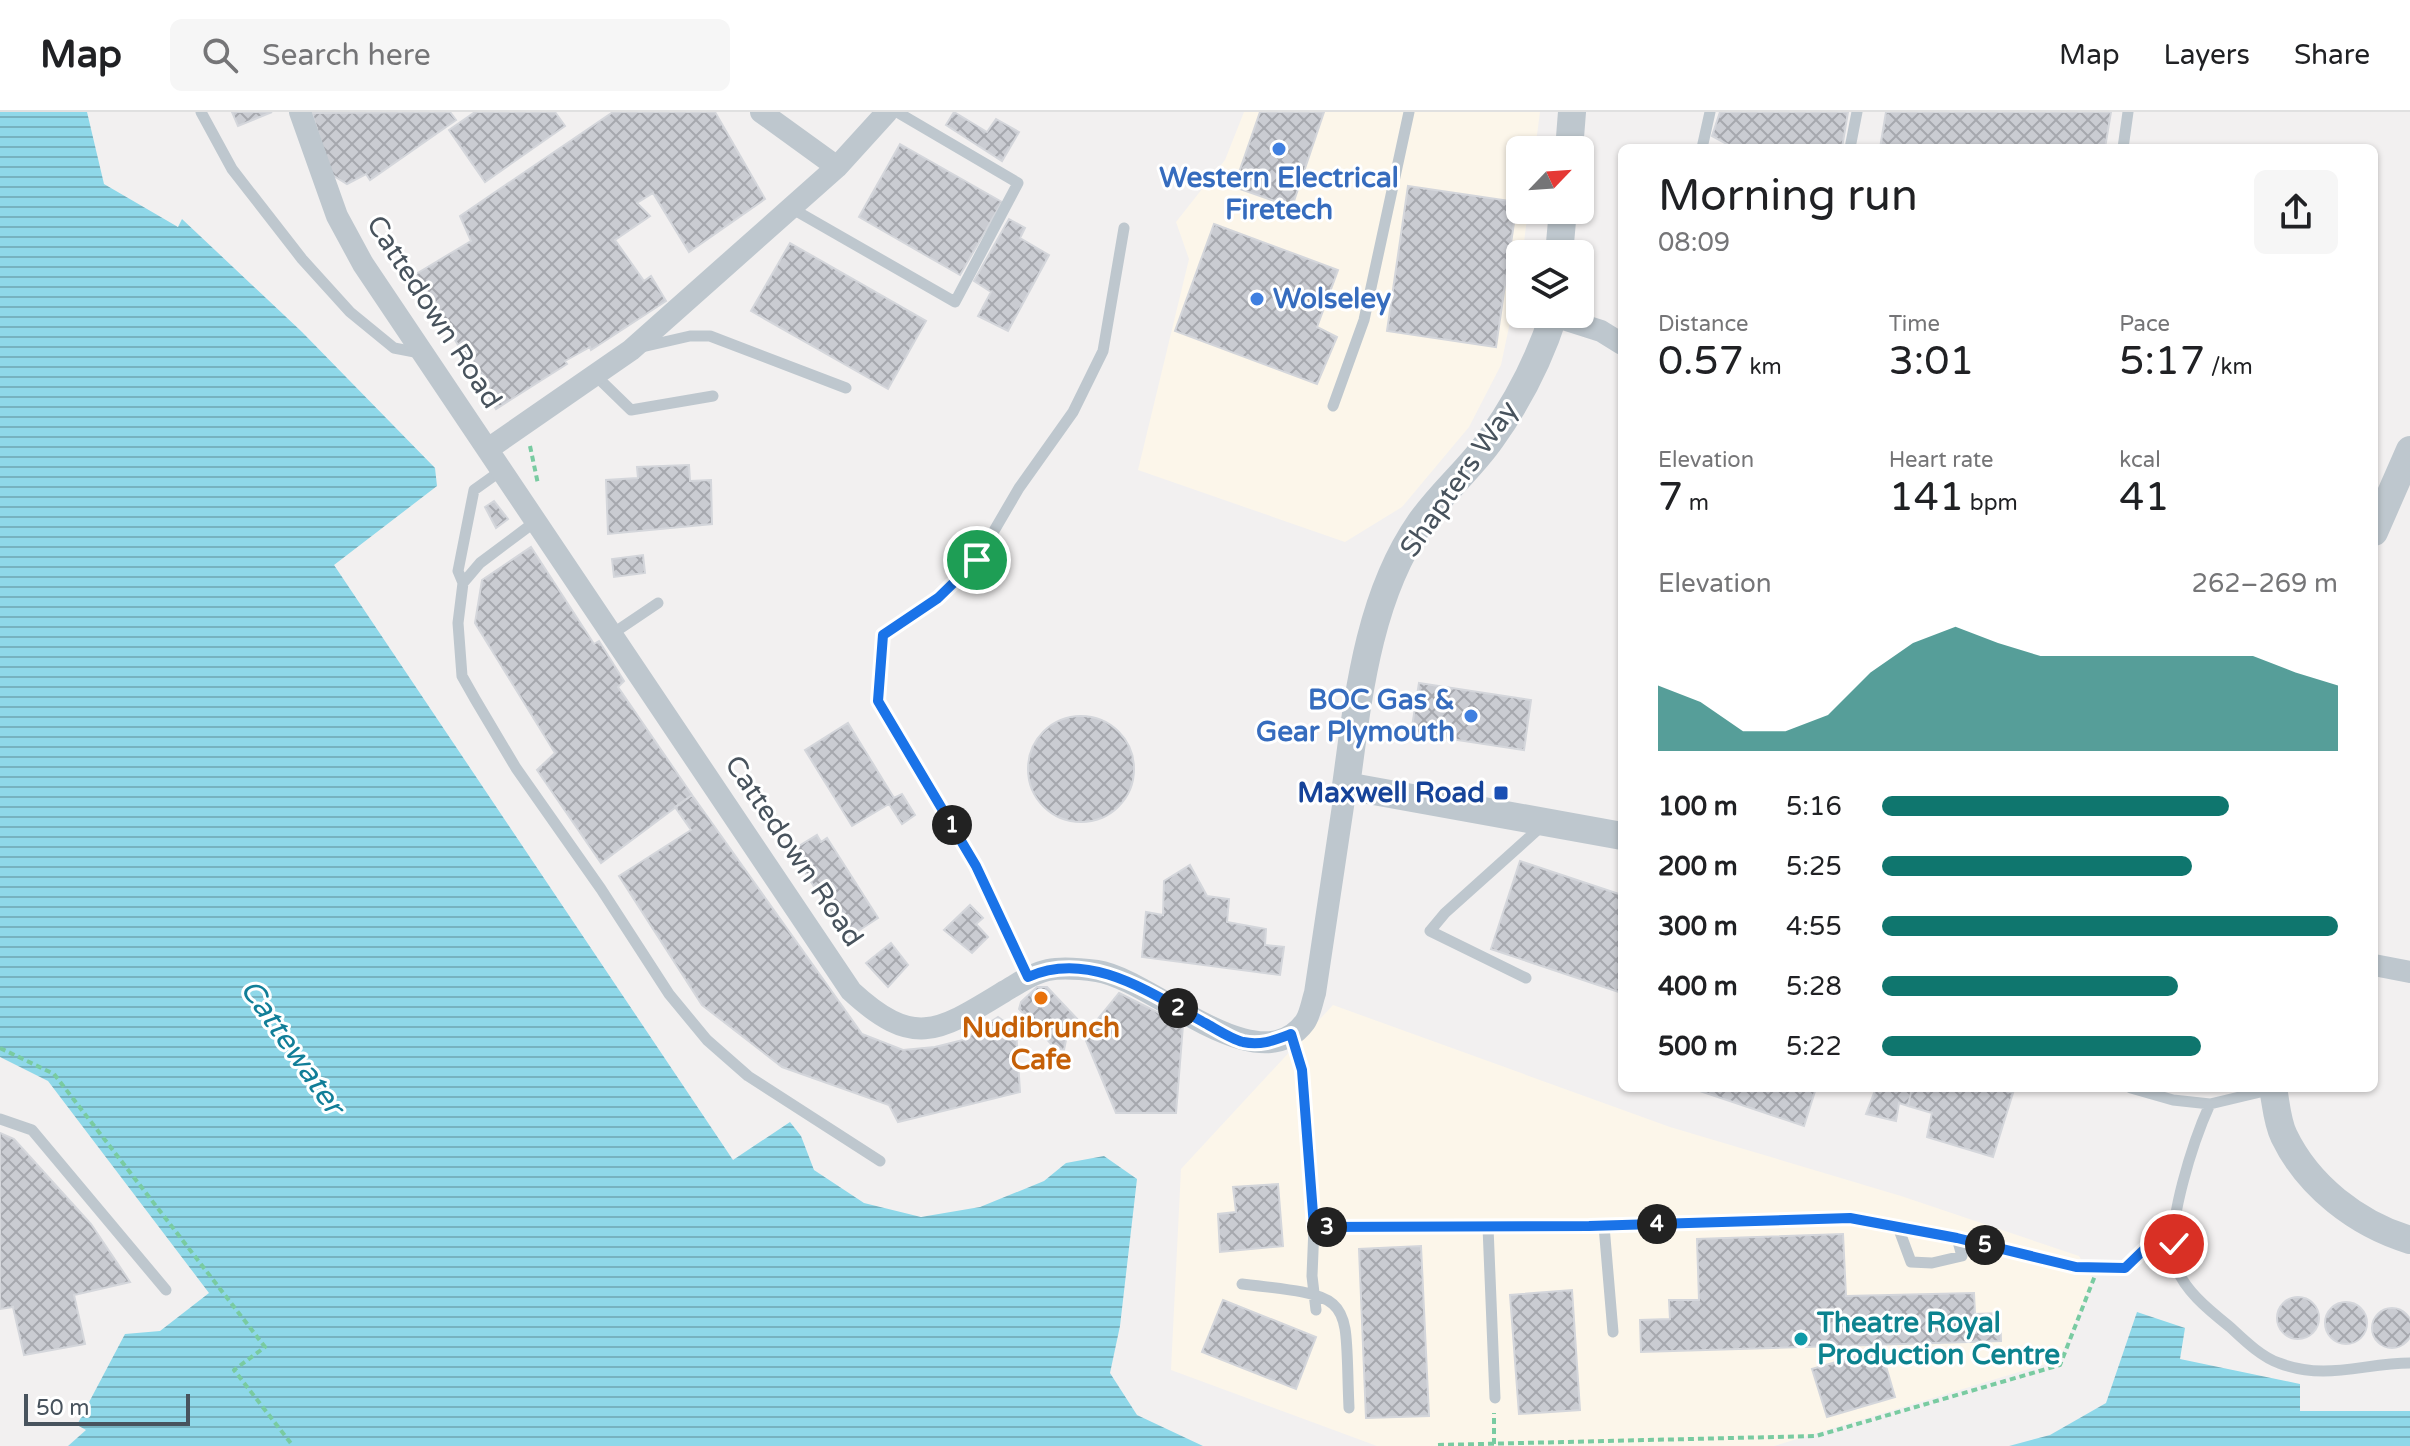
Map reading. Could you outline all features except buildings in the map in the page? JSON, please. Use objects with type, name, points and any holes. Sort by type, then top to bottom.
[{"type":"street","name":"Cattedown Road","points":[[300,112],[337,216],[363,264],[851,991],[876,1014],[902,1027],[928,1030],[1049,969],[1102,972],[1133,984],[1242,1042],[1268,1043],[1291,1034]]},
{"type":"street","points":[[761,112],[837,167]]},
{"type":"street","points":[[488,449],[631,350],[837,167],[887,112]]},
{"type":"street","points":[[1570,136],[1572,112]]},
{"type":"street","name":"Shapters Way","points":[[1346,786],[1355,721],[1383,592],[1420,524],[1490,441],[1526,383],[1549,328]]},
{"type":"street","points":[[1592,328],[1618,342]]},
{"type":"street","points":[[2378,523],[2410,450]]},
{"type":"street","points":[[1291,1034],[1306,1021],[1315,993],[1346,786],[1618,835]]},
{"type":"street","points":[[2378,967],[2410,972]]},
{"type":"street","points":[[2274,1092],[2283,1134],[2303,1168],[2361,1220],[2410,1240]]},
{"type":"lane","points":[[201,112],[232,169],[302,259],[350,312],[394,348],[424,354]]},
{"type":"lane","points":[[791,208],[955,302],[1018,183],[897,112]]},
{"type":"lane","points":[[1333,406],[1364,320],[1409,112]]},
{"type":"lane","points":[[1703,144],[1710,112]]},
{"type":"lane","points":[[1851,144],[1857,112]]},
{"type":"lane","points":[[2124,144],[2128,112]]},
{"type":"lane","points":[[1028,977],[976,866],[878,701],[883,635],[938,598],[977,560],[1019,488],[1073,412],[1103,351],[1124,228]]},
{"type":"lane","points":[[631,350],[682,338],[710,336],[846,388]]},
{"type":"lane","points":[[594,374],[631,410],[713,396]]},
{"type":"lane","points":[[502,470],[474,490],[458,571],[463,583],[458,623],[462,676],[516,768],[601,889],[669,994],[707,1040],[748,1076],[880,1161]]},
{"type":"lane","points":[[463,583],[480,563],[536,521]]},
{"type":"lane","points":[[612,634],[658,603]]},
{"type":"lane","points":[[1526,978],[1430,931],[1445,913],[1547,822]]},
{"type":"lane","points":[[1291,1034],[1302,1070],[1314,1227],[1312,1276],[1316,1310]]},
{"type":"lane","points":[[2145,1092],[2173,1100],[2210,1104],[2257,1092]]},
{"type":"lane","points":[[2210,1104],[2194,1140],[2175,1228],[2175,1264],[2200,1303],[2278,1363],[2339,1373],[2360,1371],[2374,1363],[2410,1363]]},
{"type":"lane","points":[[0,1119],[32,1130],[166,1290]]},
{"type":"lane","points":[[1314,1227],[1604,1226],[1850,1218],[1957,1238],[1962,1256],[1932,1263],[1911,1262],[1898,1227]]},
{"type":"lane","points":[[1604,1226],[1613,1332]]},
{"type":"lane","points":[[1488,1227],[1495,1398]]},
{"type":"lane","points":[[1242,1284],[1314,1292],[1334,1301],[1345,1319],[1349,1408]]},
{"type":"path","points":[[0,1048],[54,1074],[265,1347],[234,1370],[293,1446]]},
{"type":"path","points":[[1957,1238],[2076,1267],[2125,1268],[2156,1238],[2175,1228]]},
{"type":"path","points":[[1438,1445],[1816,1436],[2060,1365],[2098,1268]]},
{"type":"path","points":[[1494,1445],[1495,1398]]},
{"type":"shaded area","points":[[1244,112],[1540,112],[1537,136],[1506,136],[1506,224],[1526,224],[1524,240],[1506,240],[1506,328],[1509,328],[1501,365],[1469,427],[1402,507],[1345,542],[1138,470],[1189,259],[1176,222],[1225,160]]},
{"type":"shaded area","points":[[1333,1005],[1670,1127],[1901,1196],[2079,1256],[2093,1279],[2059,1360],[1774,1446],[1377,1446],[1171,1370],[1181,1169]]},
{"type":"water","name":"Cattewater","points":[[0,112],[87,112],[104,184],[178,227],[182,219],[302,332],[435,468],[437,486],[334,565],[733,1160],[790,1122],[801,1136],[814,1170],[864,1203],[921,1217],[980,1207],[1044,1181],[1066,1163],[1104,1156],[1137,1179],[1120,1326],[1110,1373],[1137,1415],[1203,1446],[68,1446],[86,1430],[77,1425],[125,1334],[160,1331],[209,1293],[48,1081],[0,1057]]},
{"type":"water","points":[[2137,1312],[2185,1328],[2180,1359],[2300,1384],[2300,1411],[2410,1411],[2410,1446],[2009,1446],[2050,1435],[2106,1403]]},
{"type":"place","name":"Western Electrical Firetech","points":[[1279,149]]},
{"type":"place","name":"Wolseley","points":[[1257,299]]},
{"type":"place","name":"BOC Gas & Gear Plymouth","points":[[1471,716]]},
{"type":"place","name":"Maxwell Road","points":[[1501,793]]},
{"type":"place","name":"Nudibrunch Cafe","points":[[1041,998]]},
{"type":"place","name":"Theatre Royal Production Centre","points":[[1801,1339]]},
{"type":"route","points":[[977,560],[938,598],[883,635],[878,701],[976,866],[1028,977],[1049,969],[1102,972],[1133,984],[1242,1042],[1268,1043],[1291,1034],[1302,1070],[1314,1227],[1589,1226],[1850,1218],[1957,1238],[2076,1267],[2125,1268],[2156,1238],[2175,1228],[2174,1244]]}]
